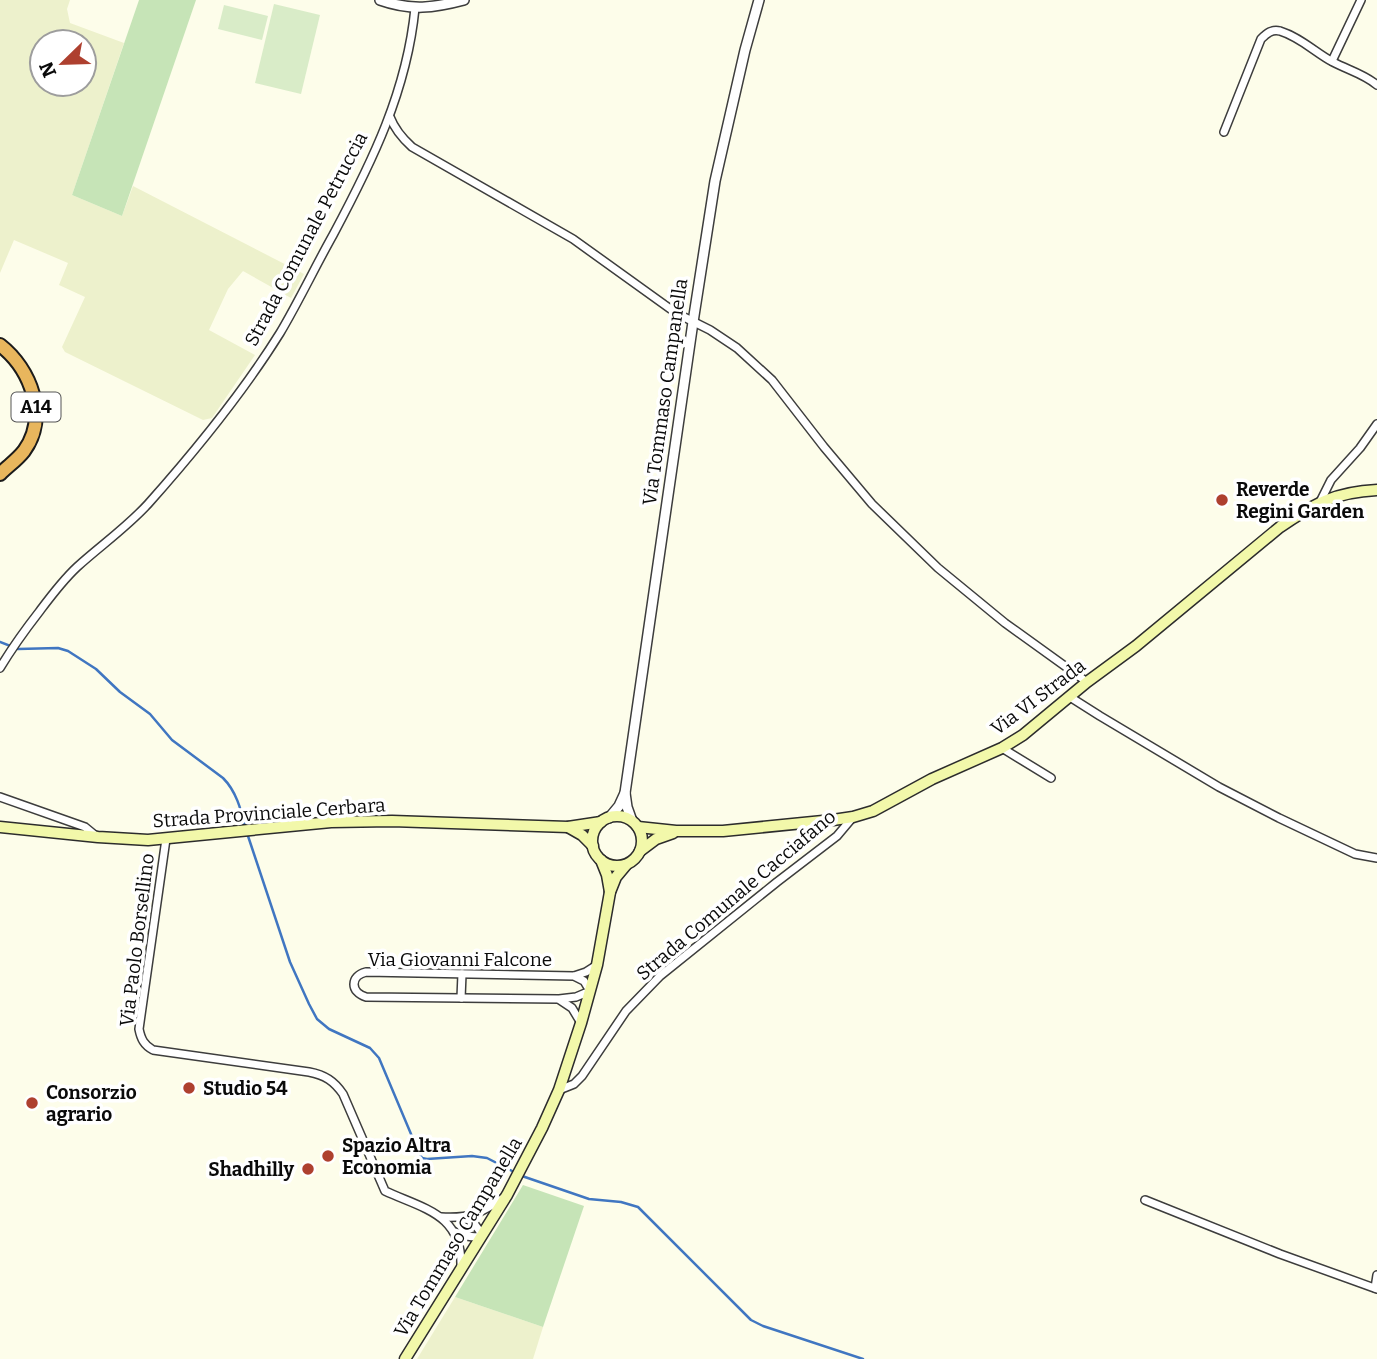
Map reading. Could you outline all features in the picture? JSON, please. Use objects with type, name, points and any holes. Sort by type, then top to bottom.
[{"type":"highway","name":"A14","points":[[0,345],[15,359],[26,375],[36,405],[34,428],[28,444],[17,459],[2,471]]},
{"type":"main road","name":"Via VI Strada","points":[[635,824],[676,831],[723,831],[853,817],[873,811],[932,779],[1002,748],[1023,735],[1280,527],[1320,502],[1335,496],[1377,490]]},
{"type":"main road","name":"Strada Provinciale Cerbara","points":[[0,827],[137,840],[362,821],[568,827],[621,817],[635,824]]},
{"type":"main road","points":[[605,820],[595,830],[593,846],[601,860],[614,866],[626,865],[634,860],[640,851],[642,839],[635,824]]},
{"type":"main road","points":[[568,827],[582,835],[593,846]]},
{"type":"main road","name":"Via VI Strada","points":[[640,851],[656,839],[676,831]]},
{"type":"main road","name":"Via Tommaso Campanella","points":[[601,860],[610,892]]},
{"type":"main road","name":"Via Tommaso Campanella","points":[[405,1359],[507,1195],[559,1090],[597,965],[610,892],[616,877],[626,865]]},
{"type":"street","points":[[380,0],[415,8],[464,0]]},
{"type":"street","name":"Via Tommaso Campanella","points":[[635,824],[627,807],[625,793],[693,322],[717,169],[759,0]]},
{"type":"street","points":[[1332,61],[1361,0]]},
{"type":"street","name":"Strada Comunale Petruccia","points":[[0,668],[57,588],[139,513],[190,457],[252,375],[281,331],[336,229],[390,117],[406,65],[415,8]]},
{"type":"street","points":[[1224,132],[1261,39],[1273,30],[1281,31],[1377,85]]},
{"type":"street","points":[[390,117],[395,129],[412,147],[573,239],[676,313],[710,330],[737,348],[772,380],[872,504],[937,568],[1005,623],[1087,682]]},
{"type":"street","points":[[1320,502],[1331,480],[1377,424]]},
{"type":"street","points":[[1331,480],[1335,496]]},
{"type":"street","points":[[1070,696],[1219,787],[1355,854],[1377,858]]},
{"type":"street","points":[[1002,748],[1051,778]]},
{"type":"street","name":"Via Tommaso Campanella","points":[[605,820],[619,806],[625,793]]},
{"type":"street","points":[[0,797],[85,827],[98,837]]},
{"type":"street","name":"Strada Comunale Cacciafano","points":[[559,1090],[575,1084],[626,1011],[660,976],[837,836],[853,817]]},
{"type":"street","name":"Via Paolo Borsellino","points":[[166,839],[139,1029],[141,1039],[147,1047],[153,1051],[319,1074],[334,1082],[343,1094],[385,1191],[441,1216],[464,1217],[478,1213],[507,1195]]},
{"type":"street","name":"Via Giovanni Falcone","points":[[574,976],[584,981],[590,990],[576,997],[559,999],[366,997],[356,991],[354,984],[359,974],[366,972],[574,976],[597,965]]},
{"type":"street","points":[[461,998],[462,974]]},
{"type":"street","points":[[559,999],[572,1008],[581,1023]]},
{"type":"street","points":[[1144,1199],[1280,1254],[1376,1288],[1377,1275]]},
{"type":"street","name":"Via Paolo Borsellino","points":[[441,1216],[455,1232]]},
{"type":"street","points":[[455,1232],[464,1236],[482,1236],[479,1228],[464,1217]]},
{"type":"street","points":[[455,1232],[461,1256],[461,1270]]},
{"type":"green space","points":[[0,0],[70,0],[67,9],[70,23],[84,28],[28,28],[28,98],[98,98],[98,33],[124,43],[72,195],[122,216],[133,186],[304,274],[291,298],[243,271],[228,289],[209,330],[255,355],[212,418],[203,420],[65,352],[62,347],[85,297],[59,285],[68,263],[14,240],[0,273]]},
{"type":"green space","points":[[139,0],[196,0],[122,216],[72,195]]},
{"type":"green space","points":[[274,4],[320,15],[301,94],[255,83]]},
{"type":"green space","points":[[224,5],[268,16],[262,40],[218,29]]},
{"type":"green space","points":[[523,1185],[584,1206],[543,1327],[455,1297]]},
{"type":"green space","points":[[455,1297],[543,1327],[533,1359],[417,1359]]},
{"type":"waterway","points":[[0,642],[18,649],[58,648],[68,651],[96,669],[120,692],[150,714],[172,740],[228,783],[235,794],[245,827]]},
{"type":"waterway","points":[[247,833],[290,962],[317,1019],[329,1029],[370,1048],[379,1058],[422,1158],[487,1158],[516,1173]]},
{"type":"waterway","points":[[522,1176],[589,1199],[621,1202],[638,1207],[751,1320],[863,1359]]},
{"type":"place","name":"Reverde Regini Garden","points":[[1222,500]]},
{"type":"place","name":"Studio 54","points":[[189,1088]]},
{"type":"place","name":"Consorzio agrario","points":[[32,1103]]},
{"type":"place","name":"Spazio Altra Economia","points":[[328,1156]]},
{"type":"place","name":"Shadhilly","points":[[308,1169]]}]
